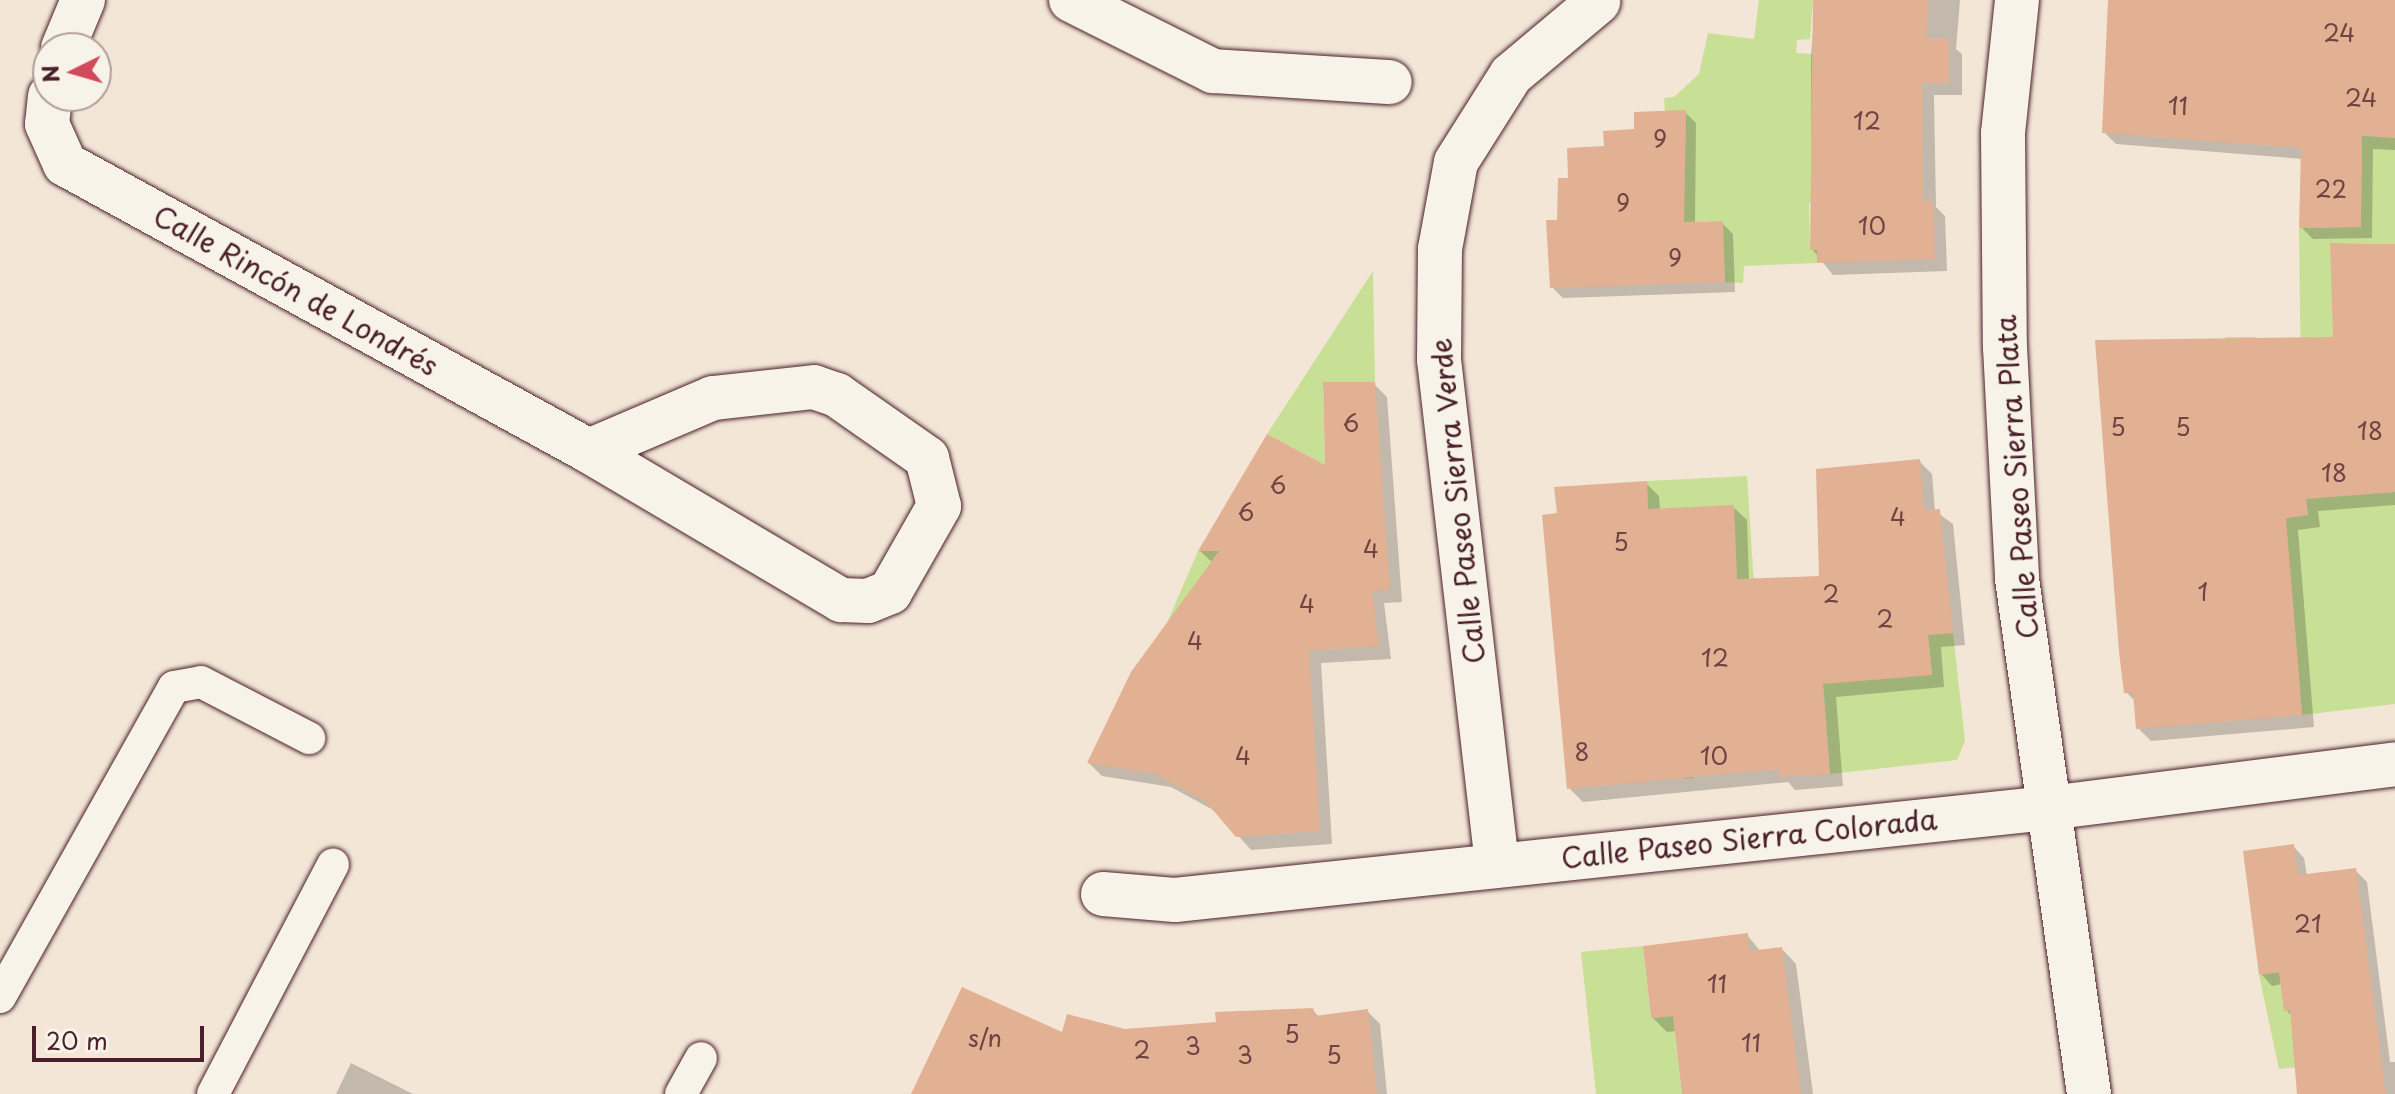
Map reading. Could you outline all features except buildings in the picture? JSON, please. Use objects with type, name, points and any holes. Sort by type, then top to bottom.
[{"type":"street","points":[[70,32],[83,0]]},
{"type":"street","points":[[1071,0],[1213,71],[1390,82]]},
{"type":"street","name":"Calle Paseo Sierra Plata","points":[[2017,0],[2003,133],[2005,347],[2017,579],[2089,1094]]},
{"type":"street","name":"Calle Paseo Sierra Verde","points":[[1497,864],[1439,360],[1440,249],[1456,162],[1511,75],[1598,2]]},
{"type":"street","name":"Calle Rincón de Londrés","points":[[48,112],[47,124],[65,164],[589,451],[841,600],[868,601],[890,592],[939,506],[927,458],[837,395],[814,387],[713,398],[589,451]]},
{"type":"street","name":"Calle Paseo Sierra Colorada","points":[[1103,894],[1175,900],[2049,808],[2395,764]]},
{"type":"lane","points":[[0,997],[174,687],[201,682],[309,738]]},
{"type":"lane","points":[[213,1094],[333,864]]},
{"type":"lane","points":[[681,1094],[701,1058]]},
{"type":"green space","points":[[1759,0],[1813,0],[1810,39],[1797,40],[1796,53],[1812,54],[1818,203],[1809,203],[1810,249],[1817,250],[1817,263],[1744,266],[1743,283],[1725,282],[1722,221],[1676,222],[1672,158],[1685,157],[1686,112],[1665,111],[1664,98],[1674,97],[1699,74],[1708,33],[1754,39]]},
{"type":"green space","points":[[2362,136],[2395,138],[2395,244],[2332,243],[2334,360],[2306,496],[2395,492],[2395,704],[2302,715],[2290,569],[2273,520],[2308,515],[2306,497],[2230,452],[2225,337],[2256,337],[2257,374],[2301,382],[2299,228],[2361,227]]},
{"type":"green space","points":[[1373,271],[1375,382],[1323,382],[1325,465],[1267,434]]},
{"type":"green space","points":[[1747,476],[1754,586],[1932,674],[1928,635],[1953,633],[1965,741],[1957,760],[1830,774],[1823,684],[1752,688],[1673,593],[1694,778],[1684,779],[1676,709],[1670,508],[1648,509],[1647,481]]},
{"type":"green space","points":[[1198,551],[1223,551],[1167,623]]},
{"type":"green space","points":[[1643,946],[1651,1018],[1673,1016],[1682,1094],[1596,1094],[1581,952]]},
{"type":"green space","points":[[2279,972],[2285,1011],[2373,1000],[2380,1059],[2279,1069],[2259,975]]}]
